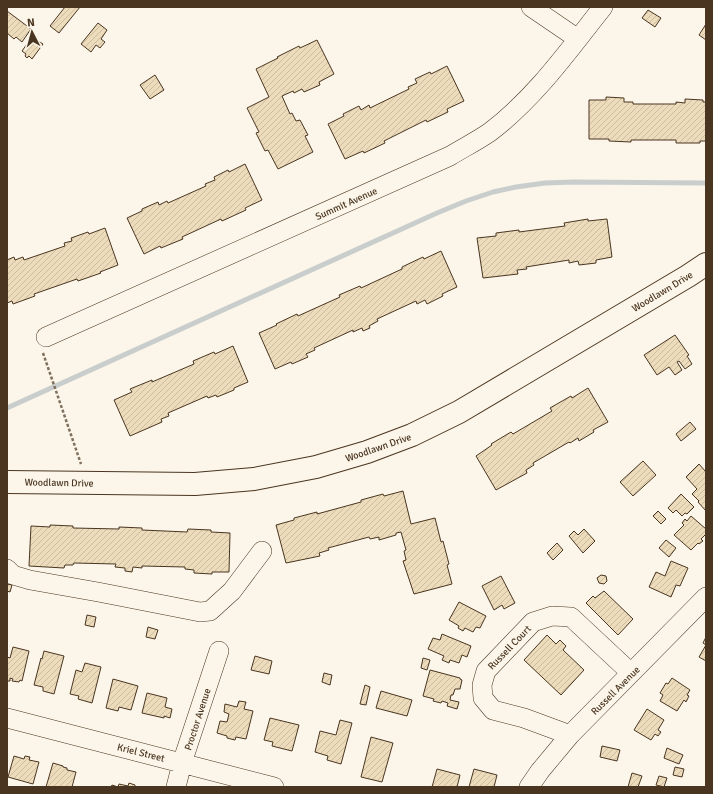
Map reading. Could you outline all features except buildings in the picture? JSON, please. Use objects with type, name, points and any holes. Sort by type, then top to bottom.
[{"type":"main road","name":"Woodlawn Drive","points":[[7,482],[195,484],[254,479],[316,467],[367,452],[412,435],[459,412],[706,264]]},
{"type":"street","points":[[532,7],[578,39]]},
{"type":"street","name":"Summit Avenue","points":[[46,337],[450,156],[489,133],[519,107],[542,83],[603,7]]},
{"type":"street","points":[[7,569],[13,575],[30,580],[200,612],[210,610],[232,591],[262,551]]},
{"type":"street","name":"Russell Avenue","points":[[529,787],[540,771],[570,735],[706,597]]},
{"type":"street","name":"Russell Court","points":[[570,735],[524,718],[493,710],[483,698],[482,685],[486,671],[533,622],[552,616],[571,617],[631,673]]},
{"type":"street","name":"Proctor Avenue","points":[[176,787],[182,763],[220,651]]},
{"type":"street","name":"Kriel Street","points":[[7,718],[274,787]]},
{"type":"path","points":[[46,337],[42,352],[87,482]]},
{"type":"waterway","points":[[7,408],[437,213],[493,192],[545,183],[706,183]]}]
